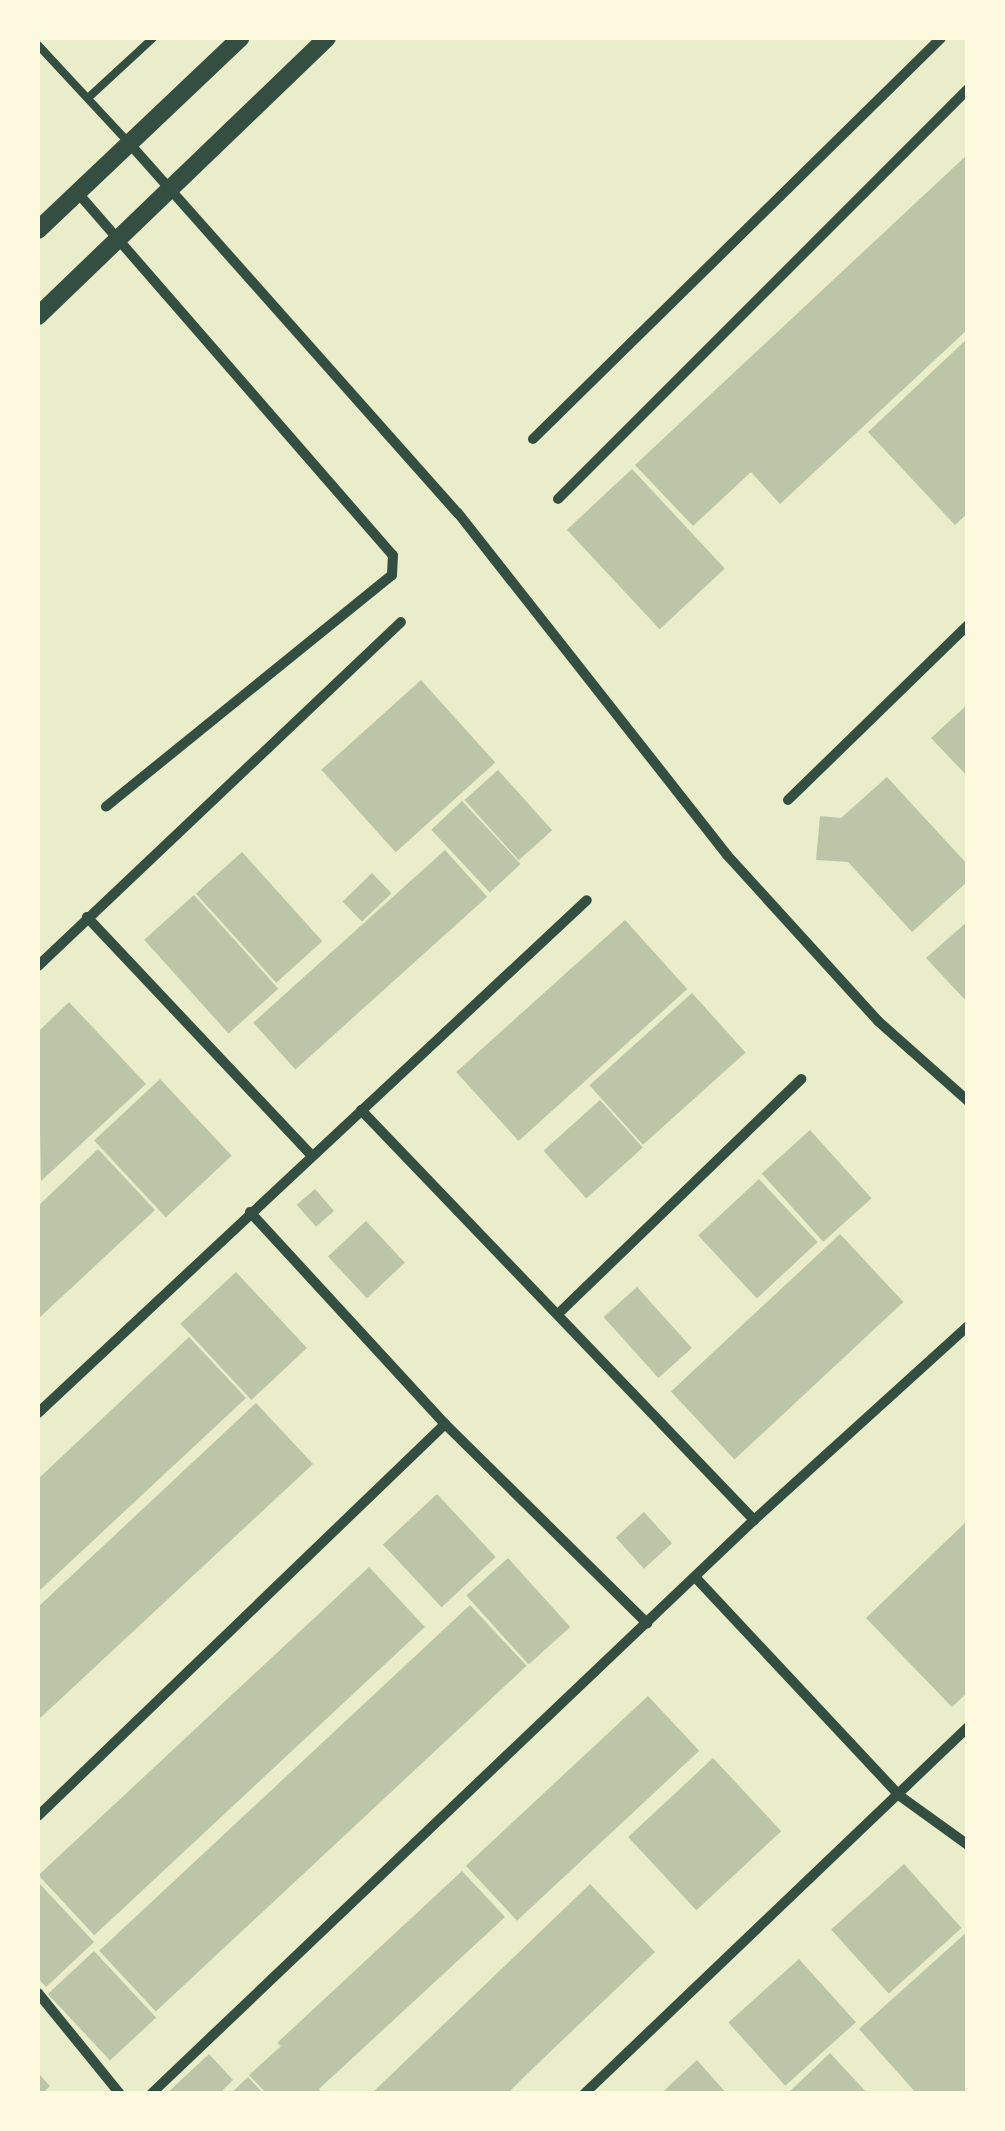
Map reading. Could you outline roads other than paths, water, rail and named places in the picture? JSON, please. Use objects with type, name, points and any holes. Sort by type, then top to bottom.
[{"type":"street","points":[[38,230],[240,38]]},
{"type":"street","points":[[38,316],[327,38]]},
{"type":"street","points":[[533,439],[941,38]]},
{"type":"street","points":[[558,499],[968,89]]},
{"type":"street","points":[[129,143],[458,513],[727,854],[878,1021],[968,1100]]},
{"type":"street","points":[[78,192],[393,555],[392,575],[106,807]]},
{"type":"street","points":[[38,966],[401,622]]},
{"type":"street","points":[[788,800],[968,625]]},
{"type":"street","points":[[38,1413],[586,900]]},
{"type":"street","points":[[88,917],[312,1156]]},
{"type":"street","points":[[559,1313],[801,1079]]},
{"type":"street","points":[[362,1110],[754,1520]]},
{"type":"street","points":[[250,1212],[445,1424],[647,1623]]},
{"type":"street","points":[[151,2094],[754,1520],[968,1326]]},
{"type":"street","points":[[38,1816],[445,1424]]},
{"type":"street","points":[[695,1577],[900,1796],[968,1845]]},
{"type":"street","points":[[584,2094],[968,1728]]},
{"type":"street","points":[[38,1994],[120,2094]]},
{"type":"lane","points":[[88,98],[153,38]]},
{"type":"lane","points":[[38,45],[129,143]]}]
